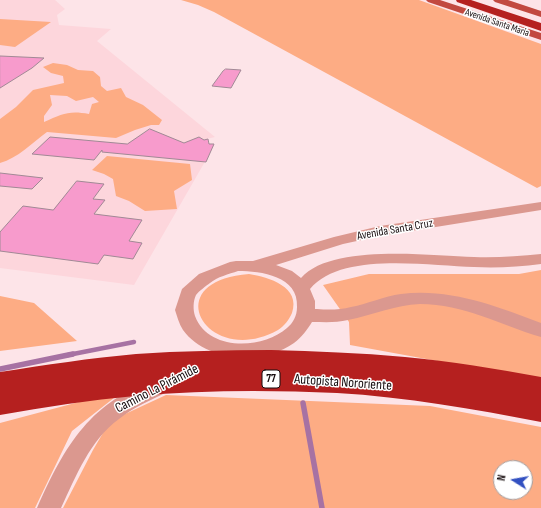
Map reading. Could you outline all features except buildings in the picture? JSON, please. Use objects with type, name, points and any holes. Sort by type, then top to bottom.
[{"type":"highway","points":[[461,0],[539,34]]},
{"type":"highway","points":[[475,0],[541,22]]},
{"type":"highway","points":[[485,0],[521,15]]},
{"type":"highway","name":"Autopista Nororiente","points":[[0,383],[129,365],[200,360],[269,359],[325,360],[410,367],[475,376],[541,388]]},
{"type":"highway","name":"Autopista Nororiente","points":[[0,403],[70,392],[145,383],[218,379],[278,379],[344,382],[411,388],[466,396],[541,410]]},
{"type":"main road","name":"Avenida Santa María","points":[[431,0],[539,34]]},
{"type":"main road","points":[[442,0],[491,20]]},
{"type":"main road","name":"Avenida Santa María","points":[[498,0],[541,14]]},
{"type":"street","name":"Avenida Santa Cruz","points":[[252,266],[280,260],[339,240],[380,231],[541,206]]},
{"type":"street","name":"Avenida Santa Cruz","points":[[302,288],[313,276],[320,272],[367,260],[391,259],[505,262],[541,259]]},
{"type":"street","points":[[236,266],[265,267],[286,275],[302,288],[308,306],[301,326],[291,336],[278,344],[261,349],[244,350],[225,348],[210,344],[197,336],[188,326],[184,314],[184,303],[194,286],[205,277],[219,270],[236,266]]},
{"type":"street","points":[[306,315],[322,316],[348,314],[401,300],[423,298],[479,308],[541,330]]},
{"type":"street","name":"Camino La Pirámide","points":[[50,508],[67,471],[87,436],[105,418],[123,404],[222,357],[244,350]]},
{"type":"shaded area","points":[[0,0],[55,0],[65,9],[57,15],[59,25],[111,29],[97,41],[215,137],[190,143],[214,146],[134,285],[0,268]]},
{"type":"shaded area","points":[[181,0],[419,0],[541,44],[541,186],[537,188],[214,12]]},
{"type":"shaded area","points":[[0,19],[51,22],[15,47],[0,45]]},
{"type":"shaded area","points":[[53,63],[67,65],[78,70],[93,71],[100,77],[101,86],[107,91],[121,88],[126,97],[143,105],[162,120],[159,125],[151,125],[116,138],[47,132],[13,158],[0,163],[0,119],[16,107],[33,90],[64,83],[63,76],[51,73],[43,67]],"holes":[[[50,95],[67,96],[76,101],[93,97],[99,102],[92,104],[89,114],[76,112],[44,122],[44,116],[52,105]]]},
{"type":"shaded area","points":[[107,156],[190,164],[192,180],[174,191],[177,209],[145,211],[129,201],[116,196],[113,179],[92,170]]},
{"type":"shaded area","points":[[541,270],[541,380],[350,345],[349,322],[323,285],[369,274],[519,274]]},
{"type":"shaded area","points":[[249,274],[274,281],[288,290],[292,296],[294,304],[292,313],[284,325],[278,330],[253,339],[231,339],[213,331],[202,319],[198,305],[204,291],[220,280]]},
{"type":"shaded area","points":[[0,296],[34,303],[77,341],[0,351]]},
{"type":"shaded area","points":[[124,390],[72,431],[35,508],[0,508],[0,423]]},
{"type":"shaded area","points":[[166,395],[430,406],[541,427],[541,508],[63,508],[110,421]]},
{"type":"waterway","points":[[71,354],[134,342]]},
{"type":"waterway","points":[[0,369],[71,354]]},
{"type":"waterway","points":[[303,403],[322,508]]}]
